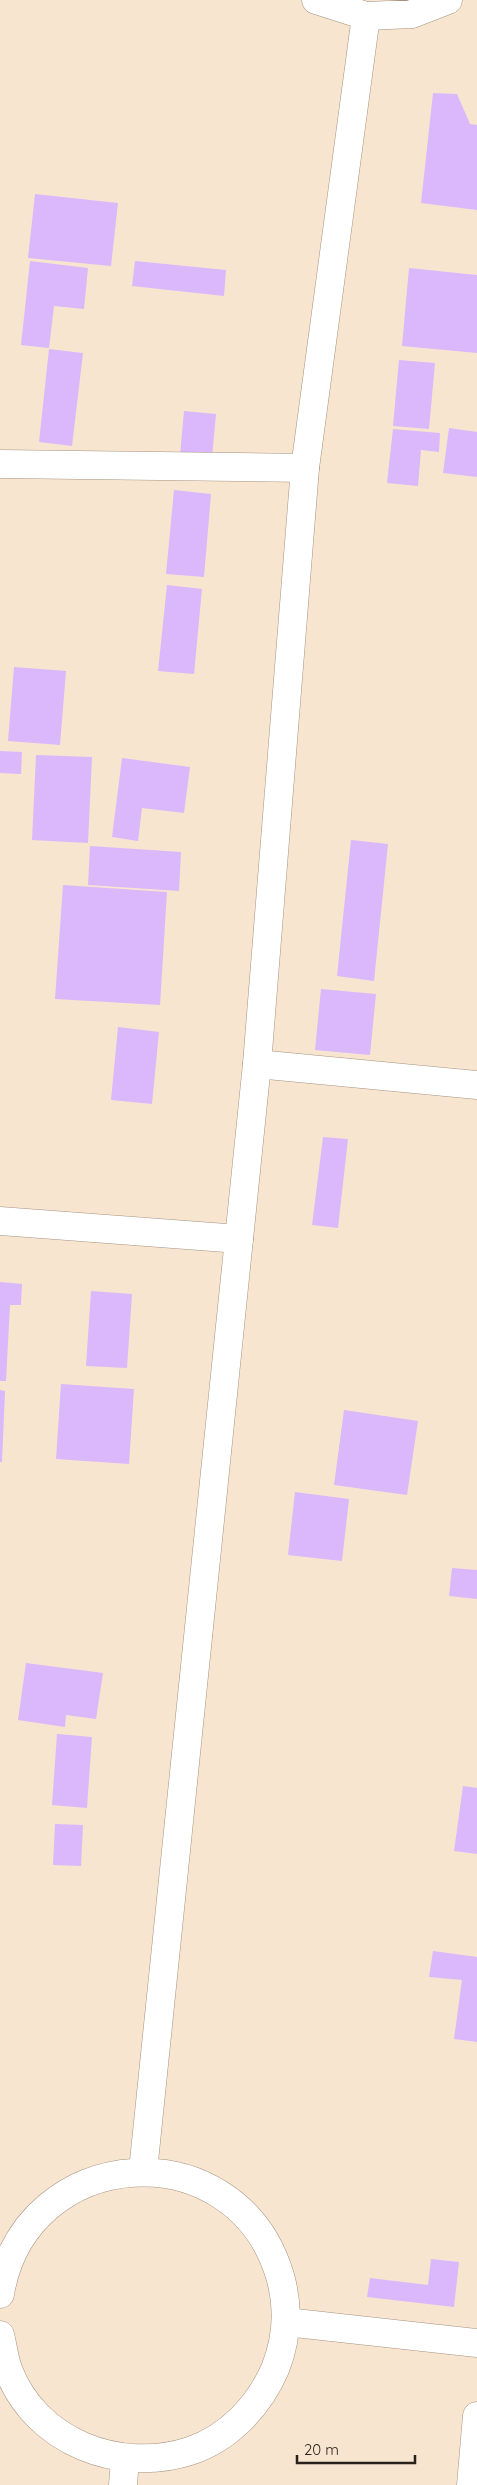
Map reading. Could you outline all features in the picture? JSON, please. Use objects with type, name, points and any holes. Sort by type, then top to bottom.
[{"type":"street","points":[[316,0],[366,16],[412,14],[448,0]]},
{"type":"street","points":[[143,2171],[257,1064],[305,468],[366,16]]},
{"type":"street","points":[[0,464],[305,468]]},
{"type":"street","points":[[257,1064],[477,1085]]},
{"type":"street","points":[[0,1221],[239,1239]]},
{"type":"street","points":[[0,2294],[9,2260],[26,2231],[49,2206],[77,2187],[109,2175],[143,2171],[175,2175],[206,2186],[234,2204],[257,2228],[274,2257],[283,2289],[286,2322],[280,2355],[268,2386],[247,2414],[222,2436],[192,2451],[159,2459],[124,2472],[54,2430],[27,2403],[8,2369],[0,2335]]},
{"type":"street","points":[[286,2322],[477,2342]]},
{"type":"street","points":[[471,2485],[477,2416]]},
{"type":"building","points":[[433,93],[457,94],[470,124],[477,125],[477,210],[421,203]]},
{"type":"building","points":[[35,194],[118,203],[111,266],[28,258]]},
{"type":"building","points":[[30,261],[88,268],[84,309],[54,306],[49,348],[21,345]]},
{"type":"building","points":[[135,261],[226,270],[224,296],[132,286]]},
{"type":"building","points":[[409,268],[477,275],[477,353],[402,346]]},
{"type":"building","points":[[49,349],[83,353],[72,446],[39,442]]},
{"type":"building","points":[[399,360],[435,363],[429,429],[393,426]]},
{"type":"building","points":[[184,411],[216,414],[212,458],[180,455]]},
{"type":"building","points":[[449,428],[477,432],[477,477],[443,473]]},
{"type":"building","points":[[393,429],[440,433],[439,452],[421,450],[418,486],[387,483]]},
{"type":"building","points":[[174,490],[211,494],[204,577],[166,574]]},
{"type":"building","points":[[167,585],[202,589],[194,674],[158,671]]},
{"type":"building","points":[[14,667],[66,671],[60,745],[8,741]]},
{"type":"building","points":[[0,751],[22,752],[21,774],[0,773]]},
{"type":"building","points":[[36,755],[92,757],[88,843],[32,840]]},
{"type":"building","points":[[122,758],[190,767],[184,813],[142,808],[138,841],[112,837]]},
{"type":"building","points":[[351,840],[388,844],[374,981],[337,976]]},
{"type":"building","points":[[90,846],[181,852],[179,891],[88,885]]},
{"type":"building","points":[[63,885],[167,892],[160,1005],[55,999]]},
{"type":"building","points":[[321,989],[376,994],[370,1055],[315,1050]]},
{"type":"building","points":[[118,1027],[159,1032],[152,1104],[111,1100]]},
{"type":"building","points":[[323,1137],[348,1139],[338,1228],[312,1225]]},
{"type":"building","points":[[0,1282],[22,1284],[21,1305],[10,1305],[6,1381],[0,1381]]},
{"type":"building","points":[[91,1291],[132,1294],[127,1368],[86,1366]]},
{"type":"building","points":[[61,1384],[134,1389],[129,1464],[56,1459]]},
{"type":"building","points":[[0,1390],[5,1391],[2,1462],[0,1462]]},
{"type":"building","points":[[344,1410],[418,1421],[407,1495],[334,1485]]},
{"type":"building","points":[[295,1492],[349,1499],[342,1561],[288,1555]]},
{"type":"building","points":[[452,1568],[477,1570],[477,1599],[449,1596]]},
{"type":"building","points":[[26,1663],[103,1673],[96,1719],[66,1715],[65,1727],[18,1720]]},
{"type":"building","points":[[57,1734],[92,1737],[87,1808],[52,1805]]},
{"type":"building","points":[[463,1786],[477,1788],[477,1854],[454,1851]]},
{"type":"building","points":[[55,1824],[83,1825],[81,1866],[53,1865]]},
{"type":"building","points":[[433,1951],[477,1957],[477,2042],[454,2039],[462,1980],[429,1977]]},
{"type":"building","points":[[431,2259],[459,2262],[454,2307],[367,2297],[370,2278],[428,2285]]}]
